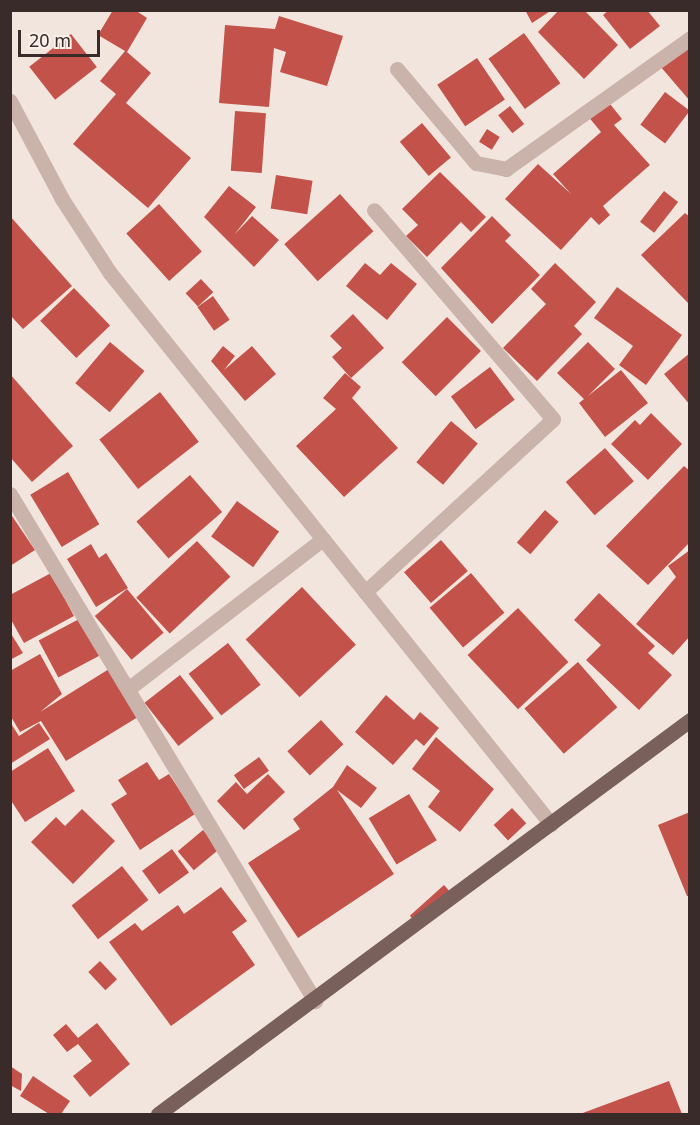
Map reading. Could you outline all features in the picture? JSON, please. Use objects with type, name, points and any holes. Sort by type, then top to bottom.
[{"type":"main road","points":[[158,1114],[315,1001],[690,720]]},
{"type":"street","points":[[397,69],[476,163],[506,169],[690,38]]},
{"type":"street","points":[[10,101],[62,199],[110,273],[550,824]]},
{"type":"street","points":[[365,592],[553,419],[374,210]]},
{"type":"street","points":[[10,494],[315,1001]]},
{"type":"street","points":[[128,689],[323,539]]},
{"type":"building","points":[[113,10],[135,10],[147,18],[127,52],[151,73],[126,103],[191,158],[148,208],[73,144],[116,94],[100,81],[125,51],[98,35]]},
{"type":"building","points":[[525,10],[552,10],[532,23]]},
{"type":"building","points":[[559,10],[584,10],[618,45],[584,79],[538,32]]},
{"type":"building","points":[[609,10],[647,10],[660,26],[630,49],[603,15]]},
{"type":"building","points":[[279,16],[343,36],[327,86],[280,72],[286,52],[274,48],[269,107],[219,103],[225,25],[275,29]]},
{"type":"building","points":[[524,33],[560,83],[525,109],[488,59]]},
{"type":"building","points":[[71,34],[97,67],[55,100],[29,67]]},
{"type":"building","points":[[690,41],[690,101],[660,66]]},
{"type":"building","points":[[477,58],[505,99],[465,126],[437,85]]},
{"type":"building","points":[[665,92],[690,111],[665,143],[640,125]]},
{"type":"building","points":[[606,99],[622,119],[614,125],[650,165],[603,206],[610,215],[599,225],[591,217],[561,250],[505,199],[538,164],[571,194],[553,174],[601,132],[587,115]]},
{"type":"building","points":[[510,106],[524,124],[512,133],[498,115]]},
{"type":"building","points":[[235,111],[266,113],[262,173],[231,171]]},
{"type":"building","points":[[422,123],[451,157],[429,176],[400,142]]},
{"type":"building","points":[[487,129],[500,137],[492,150],[479,142]]},
{"type":"building","points":[[440,172],[486,217],[471,232],[461,222],[427,257],[406,236],[418,225],[402,209]]},
{"type":"building","points":[[276,175],[313,181],[307,214],[271,209]]},
{"type":"building","points":[[229,186],[256,207],[234,235],[252,216],[279,240],[254,267],[204,217]]},
{"type":"building","points":[[664,191],[678,202],[654,233],[640,222]]},
{"type":"building","points":[[340,194],[373,231],[318,281],[284,244]]},
{"type":"building","points":[[159,204],[202,252],[169,281],[126,233]]},
{"type":"building","points":[[685,213],[690,217],[690,305],[641,255]]},
{"type":"building","points":[[10,216],[72,286],[23,329],[10,315]]},
{"type":"building","points":[[492,216],[511,235],[505,241],[540,275],[492,324],[441,268]]},
{"type":"building","points":[[365,263],[380,275],[391,263],[417,284],[387,320],[346,286]]},
{"type":"building","points":[[555,263],[596,302],[574,326],[582,334],[537,381],[503,348],[546,304],[531,289]]},
{"type":"building","points":[[201,279],[213,292],[198,306],[186,293]]},
{"type":"building","points":[[617,287],[682,335],[646,385],[619,365],[633,346],[594,318]]},
{"type":"building","points":[[74,288],[110,325],[76,358],[40,321]]},
{"type":"building","points":[[213,296],[230,320],[214,331],[197,307]]},
{"type":"building","points":[[353,314],[384,348],[351,378],[332,357],[342,348],[330,336]]},
{"type":"building","points":[[447,317],[481,351],[436,396],[402,362]]},
{"type":"building","points":[[110,342],[144,371],[110,412],[75,383]]},
{"type":"building","points":[[588,342],[615,369],[588,396],[621,370],[648,403],[605,437],[579,403],[584,399],[557,373]]},
{"type":"building","points":[[223,346],[235,356],[224,370],[252,346],[276,374],[245,401],[211,361]]},
{"type":"building","points":[[690,353],[690,405],[664,374]]},
{"type":"building","points":[[490,367],[515,400],[476,429],[451,396]]},
{"type":"building","points":[[345,373],[361,387],[352,398],[398,448],[344,497],[296,446],[336,409],[323,398]]},
{"type":"building","points":[[10,374],[73,446],[32,482],[10,457]]},
{"type":"building","points":[[160,392],[199,442],[138,489],[99,439]]},
{"type":"building","points":[[651,413],[682,444],[648,480],[611,444],[635,420],[640,425]]},
{"type":"building","points":[[451,421],[478,443],[443,485],[416,462]]},
{"type":"building","points":[[605,448],[634,481],[595,515],[566,482]]},
{"type":"building","points":[[684,466],[690,471],[690,542],[648,585],[606,546]]},
{"type":"building","points":[[68,472],[99,524],[62,547],[30,495]]},
{"type":"building","points":[[190,475],[222,512],[169,559],[136,522]]},
{"type":"building","points":[[237,501],[279,532],[253,567],[211,537]]},
{"type":"building","points":[[545,510],[559,522],[530,554],[517,542]]},
{"type":"building","points":[[10,513],[35,550],[10,566]]},
{"type":"building","points":[[441,540],[468,571],[431,603],[404,572]]},
{"type":"building","points":[[197,541],[230,577],[170,633],[136,598]]},
{"type":"building","points":[[91,544],[99,558],[106,553],[128,588],[96,607],[67,559]]},
{"type":"building","points":[[690,550],[690,636],[673,655],[636,624],[676,577],[668,566]]},
{"type":"building","points":[[51,573],[74,616],[24,643],[10,618],[10,595]]},
{"type":"building","points":[[471,573],[504,613],[463,648],[430,608]]},
{"type":"building","points":[[302,587],[356,645],[300,697],[246,640]]},
{"type":"building","points":[[127,589],[164,633],[131,660],[95,616]]},
{"type":"building","points":[[599,593],[655,646],[648,653],[672,675],[639,710],[586,660],[601,645],[574,620]]},
{"type":"building","points":[[518,608],[568,662],[518,709],[468,655]]},
{"type":"building","points":[[81,618],[101,655],[58,678],[39,641]]},
{"type":"building","points":[[10,632],[23,653],[10,660]]},
{"type":"building","points":[[228,643],[261,685],[221,716],[189,674]]},
{"type":"building","points":[[40,654],[62,694],[40,712],[109,669],[138,717],[66,761],[41,721],[20,732],[10,715],[10,671]]},
{"type":"building","points":[[578,662],[617,707],[564,754],[524,709]]},
{"type":"building","points":[[180,675],[214,718],[178,746],[145,703]]},
{"type":"building","points":[[386,695],[414,720],[420,712],[439,728],[424,746],[416,739],[393,765],[355,732]]},
{"type":"building","points":[[321,720],[344,744],[310,776],[287,751]]},
{"type":"building","points":[[10,722],[19,736],[39,723],[50,739],[10,764]]},
{"type":"building","points":[[436,737],[494,789],[460,832],[428,807],[440,791],[412,769]]},
{"type":"building","points":[[48,748],[75,791],[25,822],[10,799],[10,772]]},
{"type":"building","points":[[259,757],[269,771],[244,789],[234,775]]},
{"type":"building","points":[[147,762],[159,780],[169,774],[195,814],[140,850],[111,804],[127,794],[118,780]]},
{"type":"building","points":[[347,765],[377,788],[361,808],[337,790],[394,874],[298,938],[248,863],[300,829],[293,819],[333,787]]},
{"type":"building","points":[[268,774],[285,792],[244,830],[217,801],[236,782],[247,794]]},
{"type":"building","points":[[409,794],[437,840],[397,864],[369,818]]},
{"type":"building","points":[[512,808],[526,823],[508,840],[494,825]]},
{"type":"building","points":[[82,809],[115,841],[73,884],[31,842],[56,817],[65,826]]},
{"type":"building","points":[[690,812],[690,896],[687,896],[658,825]]},
{"type":"building","points":[[203,830],[219,849],[194,870],[178,851]]},
{"type":"building","points":[[172,849],[189,872],[159,894],[142,871]]},
{"type":"building","points":[[122,866],[148,900],[98,939],[72,905]]},
{"type":"building","points":[[444,885],[453,895],[419,925],[410,916]]},
{"type":"building","points":[[221,887],[247,921],[232,932],[255,965],[171,1026],[109,942],[135,923],[142,931],[178,905],[184,914]]},
{"type":"building","points":[[100,961],[117,979],[105,990],[88,972]]},
{"type":"building","points":[[97,1023],[130,1064],[90,1097],[73,1076],[92,1061],[78,1044],[67,1052],[53,1035],[66,1024],[78,1038]]},
{"type":"building","points":[[10,1066],[22,1074],[21,1091],[10,1085]]},
{"type":"building","points":[[33,1076],[70,1101],[61,1114],[49,1114],[20,1096]]},
{"type":"building","points":[[669,1081],[682,1114],[580,1114]]}]
